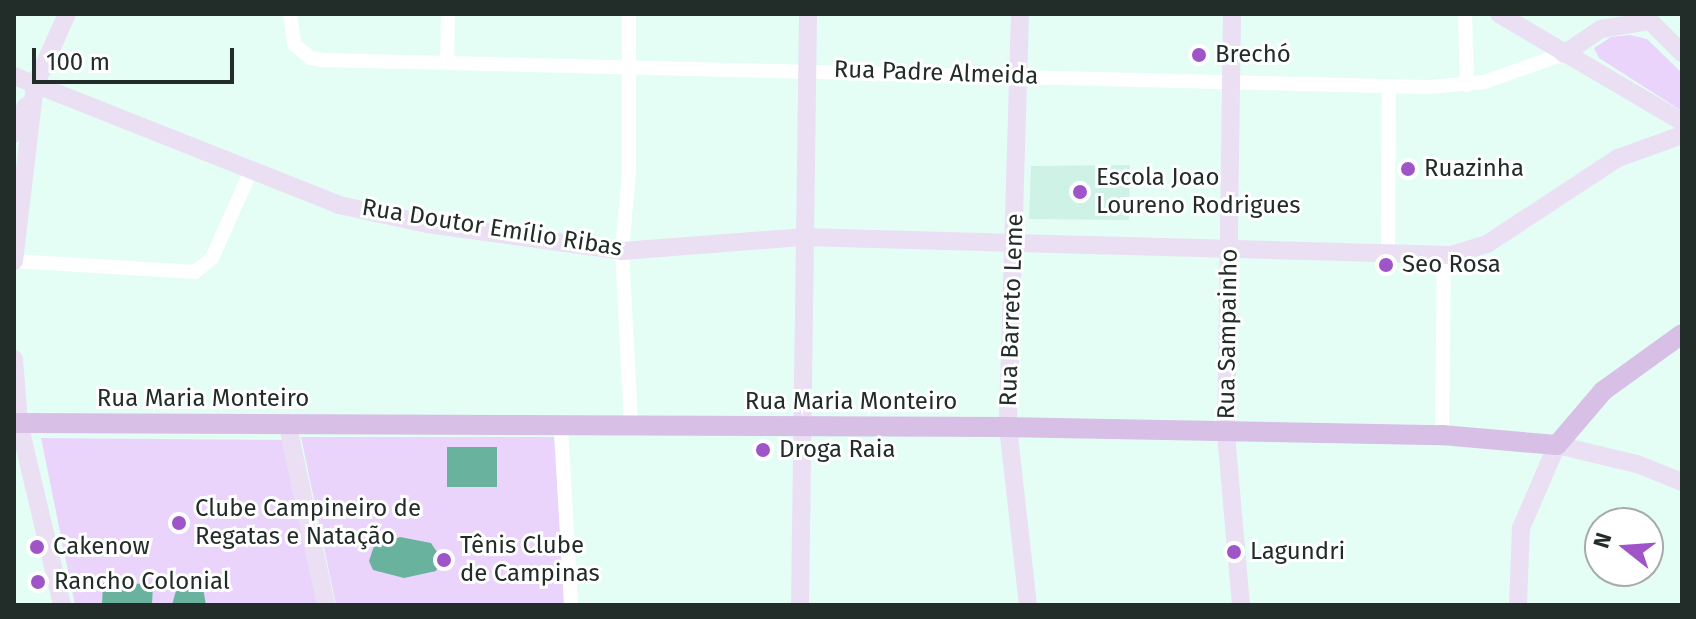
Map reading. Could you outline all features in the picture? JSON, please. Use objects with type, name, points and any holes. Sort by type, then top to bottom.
[{"type":"main road","points":[[1557,445],[1603,391],[1682,334]]},
{"type":"main road","name":"Rua Maria Monteiro","points":[[16,423],[631,425],[800,430],[1008,427],[1226,434],[1442,435],[1557,445]]},
{"type":"street","points":[[14,134],[67,14]]},
{"type":"street","name":"Rua Padre Almeida","points":[[290,14],[294,44],[310,58],[1389,86],[1467,85],[1564,54],[1605,22]]},
{"type":"street","points":[[447,63],[448,14]]},
{"type":"street","points":[[629,14],[629,172],[622,251],[631,425]]},
{"type":"street","points":[[800,605],[802,237],[808,14]]},
{"type":"street","name":"Rua Barreto Leme","points":[[1020,14],[1008,427],[1028,605]]},
{"type":"street","name":"Rua Sampainho","points":[[1232,14],[1226,434],[1241,605]]},
{"type":"street","points":[[1465,14],[1467,85]]},
{"type":"street","points":[[1499,14],[1682,122]]},
{"type":"street","points":[[1605,22],[1646,17],[1682,53]]},
{"type":"street","name":"Rua Doutor Emílio Ribas","points":[[14,76],[339,205],[407,220],[622,251],[802,237],[1444,255],[1487,244],[1586,175],[1647,145],[1682,135]]},
{"type":"street","points":[[35,85],[16,204],[14,261],[195,272],[212,258],[251,171]]},
{"type":"street","points":[[1388,253],[1389,86]]},
{"type":"street","points":[[1442,435],[1444,255]]},
{"type":"street","points":[[14,359],[19,453],[62,605]]},
{"type":"street","points":[[288,426],[326,605]]},
{"type":"street","points":[[561,426],[571,605]]},
{"type":"street","points":[[1518,605],[1521,528],[1557,445]]},
{"type":"street","name":"Rua Maria Monteiro","points":[[1557,445],[1637,464],[1682,482]]},
{"type":"shaded area","points":[[1630,35],[1647,39],[1682,73],[1682,111],[1599,58],[1594,48],[1611,37]]},
{"type":"shaded area","name":"Escola Joao Loureno Rodrigues","points":[[1130,165],[1129,220],[1029,219],[1031,166]]},
{"type":"shaded area","name":"Tênis Clube de Campinas","points":[[301,437],[554,437],[565,605],[336,605]]},
{"type":"shaded area","name":"Clube Campineiro de Regatas e Natação","points":[[41,438],[282,440],[317,605],[75,605]]},
{"type":"shaded area","points":[[447,447],[497,447],[497,487],[447,487]]},
{"type":"shaded area","points":[[400,537],[431,543],[441,558],[436,571],[404,578],[373,570],[369,561],[374,546]]},
{"type":"shaded area","points":[[103,583],[153,584],[152,605],[102,605]]},
{"type":"shaded area","points":[[177,587],[203,588],[206,605],[172,605]]},
{"type":"place","name":"Brechó","points":[[1199,55]]},
{"type":"place","name":"Ruazinha","points":[[1408,169]]},
{"type":"place","name":"Escola Joao Loureno Rodrigues","points":[[1080,192]]},
{"type":"place","name":"Seo Rosa","points":[[1386,265]]},
{"type":"place","name":"Droga Raia","points":[[763,450]]},
{"type":"place","name":"Clube Campineiro de Regatas e Natação","points":[[179,523]]},
{"type":"place","name":"Cakenow","points":[[37,547]]},
{"type":"place","name":"Lagundri","points":[[1234,552]]},
{"type":"place","name":"Tênis Clube de Campinas","points":[[444,560]]},
{"type":"place","name":"Rancho Colonial","points":[[38,582]]}]
